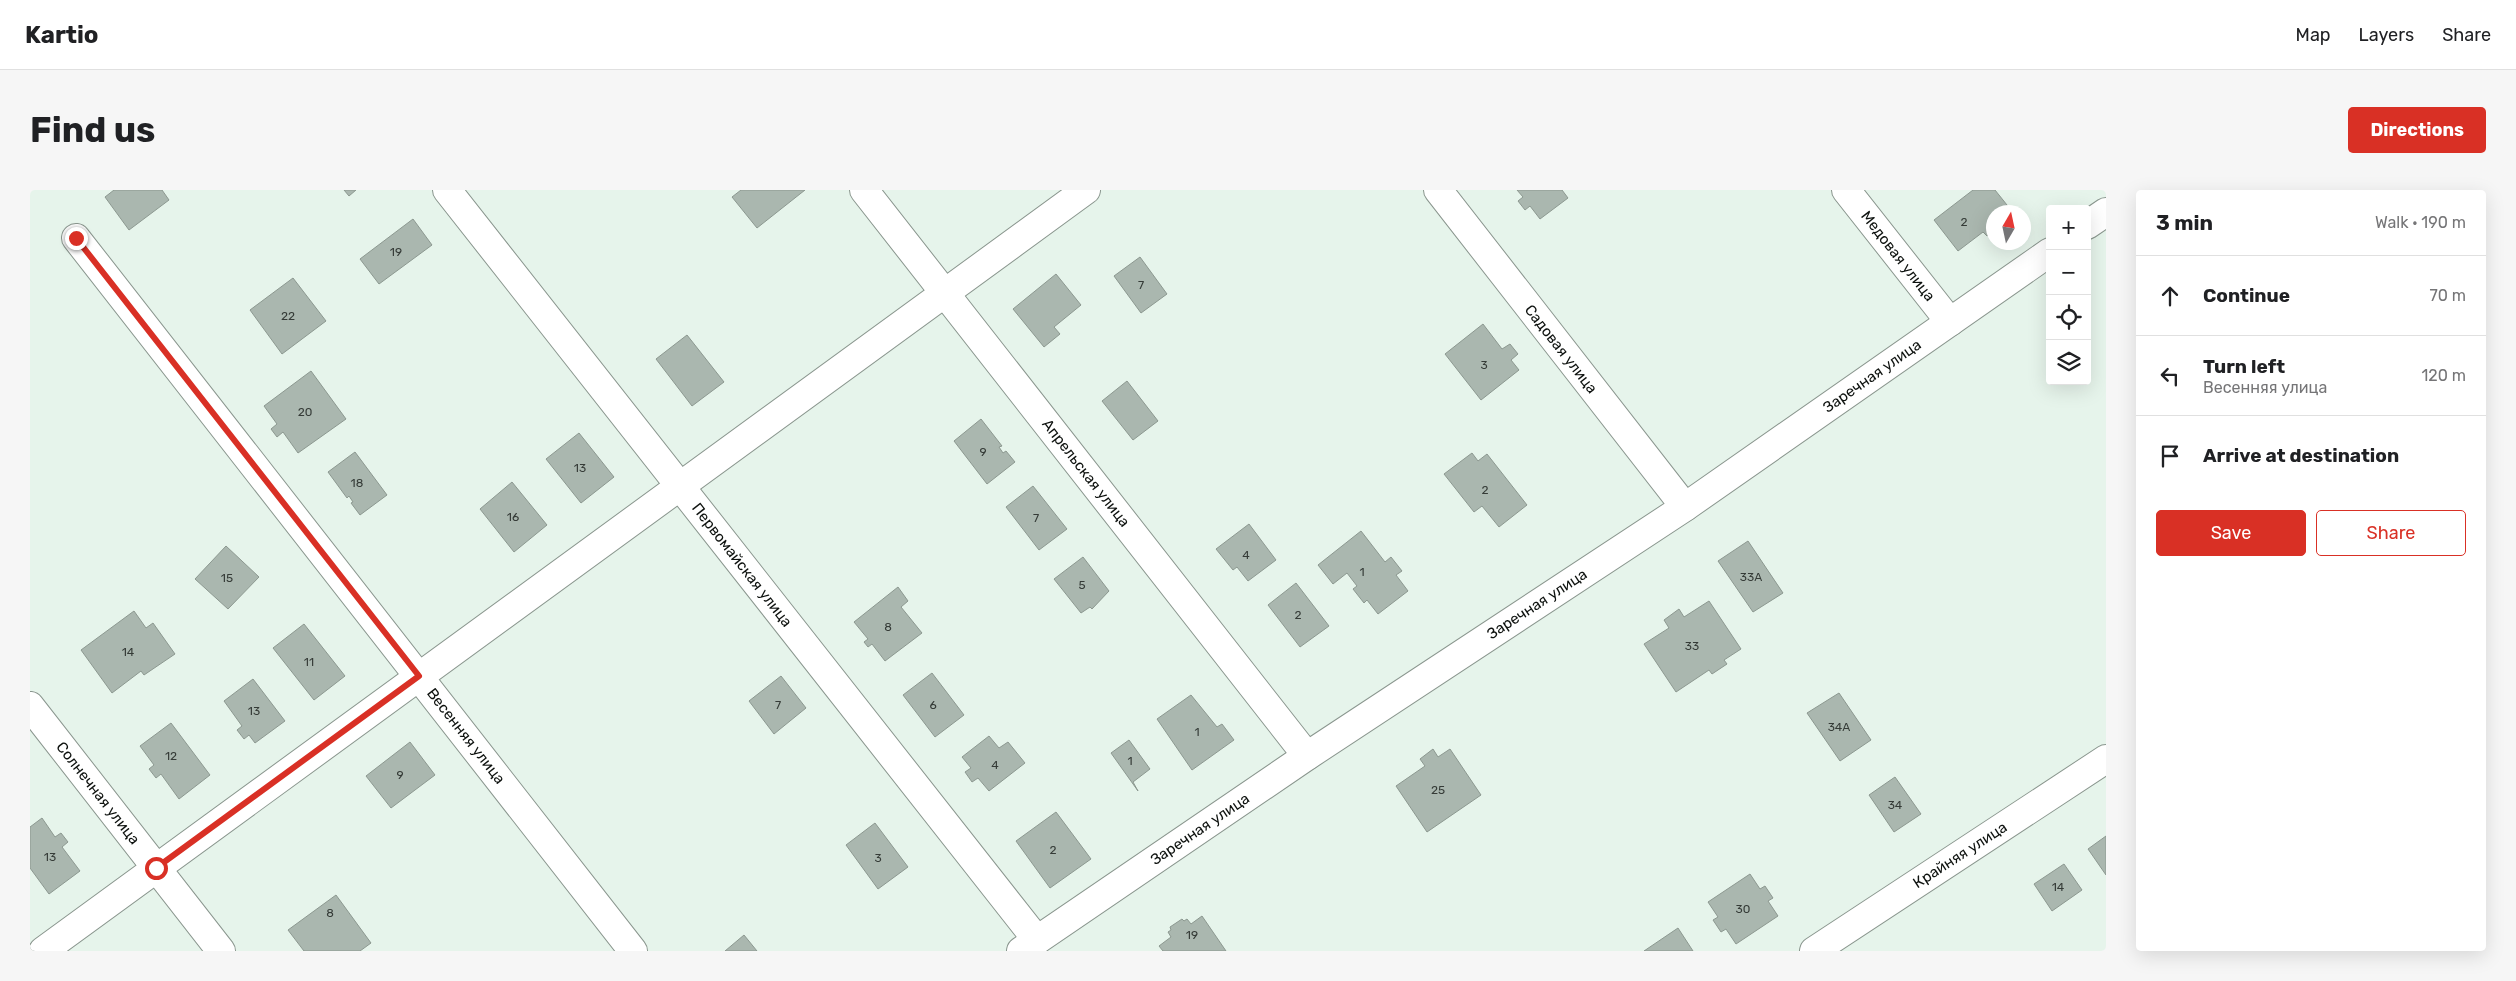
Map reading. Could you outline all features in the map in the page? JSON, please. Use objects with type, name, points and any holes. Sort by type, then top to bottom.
[{"type":"street","name":"Первомайская улица","points":[[447,190],[680,486],[1029,946]]},
{"type":"street","name":"Апрельская улица","points":[[864,190],[1307,756]]},
{"type":"street","points":[[43,951],[1086,190]]},
{"type":"street","name":"Садовая улица","points":[[1438,190],[1684,508]]},
{"type":"street","name":"Медовая улица","points":[[1846,190],[1950,322]]},
{"type":"street","points":[[2091,223],[2106,212]]},
{"type":"street","name":"Весенняя улица","points":[[76,238],[633,951]]},
{"type":"street","name":"Заречная улица","points":[[1029,946],[1307,756],[1684,508],[2046,255]]},
{"type":"street","name":"Солнечная улица","points":[[30,706],[221,951]]},
{"type":"street","name":"Крайняя улица","points":[[1814,951],[2106,758]]},
{"type":"building","points":[[114,190],[162,190],[169,200],[129,230],[105,197]]},
{"type":"building","points":[[344,190],[356,190],[349,196]]},
{"type":"building","points":[[741,190],[805,190],[757,228],[732,197]]},
{"type":"building","points":[[1517,190],[1562,190],[1568,198],[1540,219],[1530,206],[1525,210],[1518,201],[1523,197]]},
{"type":"building","points":[[1973,190],[1995,190],[2007,205],[1986,205],[1986,235],[1983,232],[1958,251],[1934,220]]},
{"type":"building","points":[[413,219],[432,245],[379,284],[360,259]]},
{"type":"building","points":[[1140,257],[1167,294],[1141,313],[1114,276]]},
{"type":"building","points":[[1056,274],[1081,305],[1054,327],[1060,334],[1044,347],[1013,309]]},
{"type":"building","points":[[293,278],[326,321],[282,354],[250,310]]},
{"type":"building","points":[[1483,324],[1502,349],[1510,344],[1518,354],[1511,360],[1519,370],[1481,400],[1445,354]]},
{"type":"building","points":[[687,335],[724,382],[692,406],[656,359]]},
{"type":"building","points":[[311,371],[346,419],[298,453],[283,432],[277,437],[271,429],[277,424],[264,406]]},
{"type":"building","points":[[1127,381],[1158,421],[1133,440],[1102,401]]},
{"type":"building","points":[[981,419],[1002,446],[999,447],[1003,453],[1006,451],[1015,462],[987,484],[954,441]]},
{"type":"building","points":[[579,433],[614,477],[581,503],[546,459]]},
{"type":"building","points":[[355,452],[387,495],[360,515],[351,503],[353,502],[349,496],[347,498],[328,472]]},
{"type":"building","points":[[1472,453],[1478,461],[1487,454],[1527,505],[1499,527],[1482,506],[1474,512],[1444,474]]},
{"type":"building","points":[[512,482],[547,525],[514,552],[480,509]]},
{"type":"building","points":[[1033,486],[1067,529],[1039,550],[1006,507]]},
{"type":"building","points":[[1249,524],[1276,560],[1248,581],[1237,567],[1233,570],[1216,549]]},
{"type":"building","points":[[1361,531],[1385,562],[1391,557],[1402,571],[1396,575],[1408,591],[1378,614],[1367,600],[1364,603],[1353,589],[1357,586],[1347,573],[1333,584],[1318,565]]},
{"type":"building","points":[[1748,541],[1783,593],[1753,612],[1718,561]]},
{"type":"building","points":[[226,546],[259,577],[228,609],[195,579]]},
{"type":"building","points":[[1083,557],[1109,591],[1092,609],[1090,607],[1081,613],[1054,579]]},
{"type":"building","points":[[1296,583],[1329,626],[1300,647],[1268,605]]},
{"type":"building","points":[[898,587],[908,601],[901,607],[922,633],[885,661],[872,644],[868,647],[864,642],[868,639],[854,622]]},
{"type":"building","points":[[1709,601],[1741,649],[1724,660],[1727,664],[1712,674],[1709,670],[1676,692],[1644,644],[1669,628],[1664,620],[1679,609],[1684,617]]},
{"type":"building","points":[[134,611],[146,628],[153,623],[175,654],[144,675],[141,671],[112,693],[81,650]]},
{"type":"building","points":[[304,624],[345,676],[314,700],[273,648]]},
{"type":"building","points":[[932,673],[964,715],[935,737],[903,695]]},
{"type":"building","points":[[781,676],[806,708],[774,734],[749,701]]},
{"type":"building","points":[[253,679],[285,721],[255,743],[249,735],[244,739],[237,730],[242,726],[224,701]]},
{"type":"building","points":[[1839,693],[1871,740],[1840,761],[1807,713]]},
{"type":"building","points":[[1191,695],[1217,727],[1222,724],[1234,740],[1192,770],[1157,719]]},
{"type":"building","points":[[171,723],[210,775],[179,799],[161,774],[156,778],[149,769],[154,765],[140,746]]},
{"type":"building","points":[[989,736],[999,748],[1008,742],[1025,763],[989,791],[978,778],[972,782],[965,772],[971,768],[962,757]]},
{"type":"building","points":[[1129,740],[1150,769],[1133,782],[1138,791],[1111,753]]},
{"type":"building","points":[[410,742],[435,775],[391,808],[366,776]]},
{"type":"building","points":[[1433,749],[1438,757],[1450,749],[1481,795],[1427,832],[1396,786],[1425,766],[1420,759]]},
{"type":"building","points":[[1895,777],[1921,814],[1894,832],[1869,795]]},
{"type":"building","points":[[1056,812],[1091,859],[1050,888],[1016,841]]},
{"type":"building","points":[[42,818],[55,837],[61,833],[68,842],[62,847],[80,871],[49,894],[30,868],[30,827]]},
{"type":"building","points":[[875,823],[908,867],[878,889],[846,845]]},
{"type":"building","points":[[2106,836],[2106,875],[2088,849]]},
{"type":"building","points":[[2064,864],[2082,890],[2052,911],[2034,884]]},
{"type":"building","points":[[1750,874],[1760,889],[1765,886],[1773,898],[1768,901],[1778,916],[1736,944],[1726,929],[1721,932],[1713,920],[1718,917],[1708,902]]},
{"type":"building","points":[[336,895],[371,943],[360,951],[304,951],[288,930]]},
{"type":"building","points":[[1202,916],[1226,951],[1163,951],[1159,946],[1171,937],[1168,932],[1171,930],[1170,927],[1182,919],[1184,921],[1187,919],[1191,924]]},
{"type":"building","points":[[1678,928],[1693,951],[1644,951]]},
{"type":"building","points":[[744,935],[757,951],[725,951]]},
{"type":"route","points":[[76,238],[419,676],[156,868]]}]
